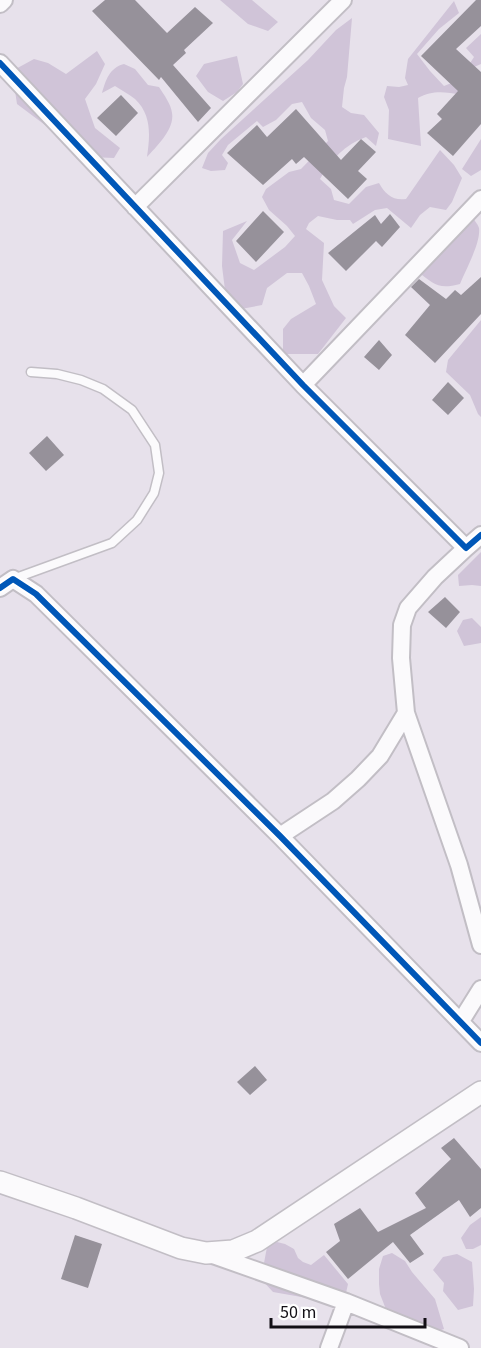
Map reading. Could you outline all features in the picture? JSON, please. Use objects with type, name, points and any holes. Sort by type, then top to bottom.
[{"type":"street","points":[[0,4],[4,0]]},
{"type":"street","points":[[135,207],[343,0]]},
{"type":"street","points":[[0,63],[303,386],[466,548]]},
{"type":"street","points":[[303,386],[481,199]]},
{"type":"street","points":[[481,535],[435,577],[408,608],[402,624],[401,658],[406,713],[459,864],[481,945]]},
{"type":"street","points":[[6,584],[36,594],[280,836],[481,1043]]},
{"type":"street","points":[[280,836],[333,801],[358,779],[380,756],[406,713]]},
{"type":"street","points":[[460,1021],[481,989]]},
{"type":"street","points":[[206,1253],[234,1251],[257,1241],[481,1092]]},
{"type":"street","points":[[0,1182],[181,1248],[206,1253],[346,1302],[460,1348]]},
{"type":"street","points":[[329,1348],[346,1302]]},
{"type":"lane","points":[[6,584],[112,543],[137,520],[154,494],[159,473],[155,445],[132,410],[103,389],[81,380],[57,374],[31,372]]},
{"type":"shaded area","points":[[220,0],[252,0],[278,22],[268,31],[248,24]]},
{"type":"shaded area","points":[[454,1],[459,13],[439,29],[417,54],[444,86],[459,80],[474,57],[466,48],[481,34],[481,64],[474,67],[461,95],[439,92],[418,98],[421,146],[388,139],[389,110],[384,97],[387,86],[408,85],[405,78],[408,59]]},
{"type":"shaded area","points":[[352,18],[342,107],[351,113],[364,115],[379,133],[376,146],[366,137],[359,140],[339,154],[324,172],[320,179],[331,189],[334,200],[349,204],[366,187],[379,183],[390,196],[406,199],[440,150],[462,178],[446,210],[430,207],[420,215],[411,228],[387,208],[375,210],[353,224],[350,220],[318,216],[309,223],[306,229],[324,243],[322,280],[334,306],[346,318],[318,354],[283,354],[283,329],[291,319],[316,304],[309,286],[302,273],[287,273],[267,288],[262,305],[241,309],[226,298],[222,266],[223,231],[247,221],[232,240],[240,263],[254,270],[285,247],[295,236],[269,210],[262,197],[266,189],[289,172],[301,169],[328,141],[325,130],[311,118],[302,102],[292,104],[276,120],[263,127],[257,121],[228,145],[222,155],[228,163],[225,170],[211,171],[202,168],[208,153],[221,139],[308,60],[336,30]]},
{"type":"shaded area","points":[[97,51],[105,64],[96,84],[85,99],[95,128],[120,148],[114,158],[90,157],[71,140],[45,125],[17,104],[12,71],[34,59],[48,63],[66,74]]},
{"type":"shaded area","points":[[237,56],[243,84],[237,92],[223,101],[208,92],[196,76],[204,64]]},
{"type":"shaded area","points":[[124,64],[135,69],[148,85],[159,87],[171,110],[172,119],[168,131],[147,157],[148,126],[141,105],[115,86],[102,93],[107,79],[115,68]]},
{"type":"shaded area","points":[[481,139],[481,170],[471,176],[462,169]]},
{"type":"shaded area","points":[[471,215],[478,226],[479,234],[460,284],[437,285],[417,271]]},
{"type":"shaded area","points":[[481,320],[481,417],[470,395],[446,372],[448,360]]},
{"type":"shaded area","points":[[481,552],[481,586],[459,586],[458,575]]},
{"type":"shaded area","points":[[472,618],[481,627],[481,643],[464,646],[457,631],[463,620]]},
{"type":"shaded area","points":[[481,1217],[481,1245],[473,1249],[466,1249],[461,1238],[470,1225]]},
{"type":"shaded area","points":[[277,1242],[294,1249],[298,1258],[311,1265],[324,1255],[348,1284],[346,1293],[320,1303],[307,1298],[273,1292],[261,1279],[267,1247]]},
{"type":"shaded area","points":[[392,1253],[405,1261],[435,1299],[444,1329],[416,1338],[387,1312],[380,1294],[379,1269],[383,1256]]},
{"type":"shaded area","points":[[457,1254],[472,1262],[474,1289],[473,1306],[458,1310],[443,1291],[444,1283],[433,1270],[443,1257]]},
{"type":"building","points":[[105,0],[135,0],[167,33],[195,7],[213,23],[184,50],[186,53],[173,65],[211,108],[198,122],[161,77],[159,80],[92,11]]},
{"type":"building","points":[[476,0],[481,0],[481,26],[456,49],[481,72],[481,124],[453,156],[427,133],[442,119],[437,114],[458,91],[421,56]]},
{"type":"building","points":[[121,95],[138,113],[116,136],[97,118]]},
{"type":"building","points":[[296,109],[341,160],[361,139],[376,152],[358,171],[367,179],[348,199],[304,157],[296,164],[292,159],[263,185],[227,153],[257,125],[267,137]]},
{"type":"building","points":[[263,211],[284,232],[256,262],[236,241]]},
{"type":"building","points":[[390,214],[400,227],[382,247],[376,241],[346,271],[328,253],[375,215],[381,224]]},
{"type":"building","points":[[481,277],[481,314],[435,363],[405,335],[430,305],[411,287],[419,279],[446,299],[455,290],[461,295]]},
{"type":"building","points":[[379,340],[392,355],[379,370],[364,357]]},
{"type":"building","points":[[448,382],[464,398],[448,415],[432,400]]},
{"type":"building","points":[[47,436],[64,455],[46,471],[29,453]]},
{"type":"building","points":[[445,597],[460,612],[446,628],[428,612]]},
{"type":"building","points":[[255,1066],[267,1080],[250,1095],[237,1082]]},
{"type":"building","points":[[454,1138],[481,1169],[481,1208],[470,1217],[459,1200],[410,1235],[424,1254],[410,1263],[393,1242],[348,1279],[326,1252],[340,1241],[334,1224],[360,1208],[378,1232],[426,1208],[415,1193],[451,1159],[441,1148]]},
{"type":"building","points":[[75,1235],[102,1244],[88,1288],[61,1279]]},
{"type":"cycle path","points":[[0,63],[303,385],[466,548],[481,535]]},
{"type":"cycle path","points":[[0,588],[13,579],[36,594],[280,836],[481,1043]]}]
